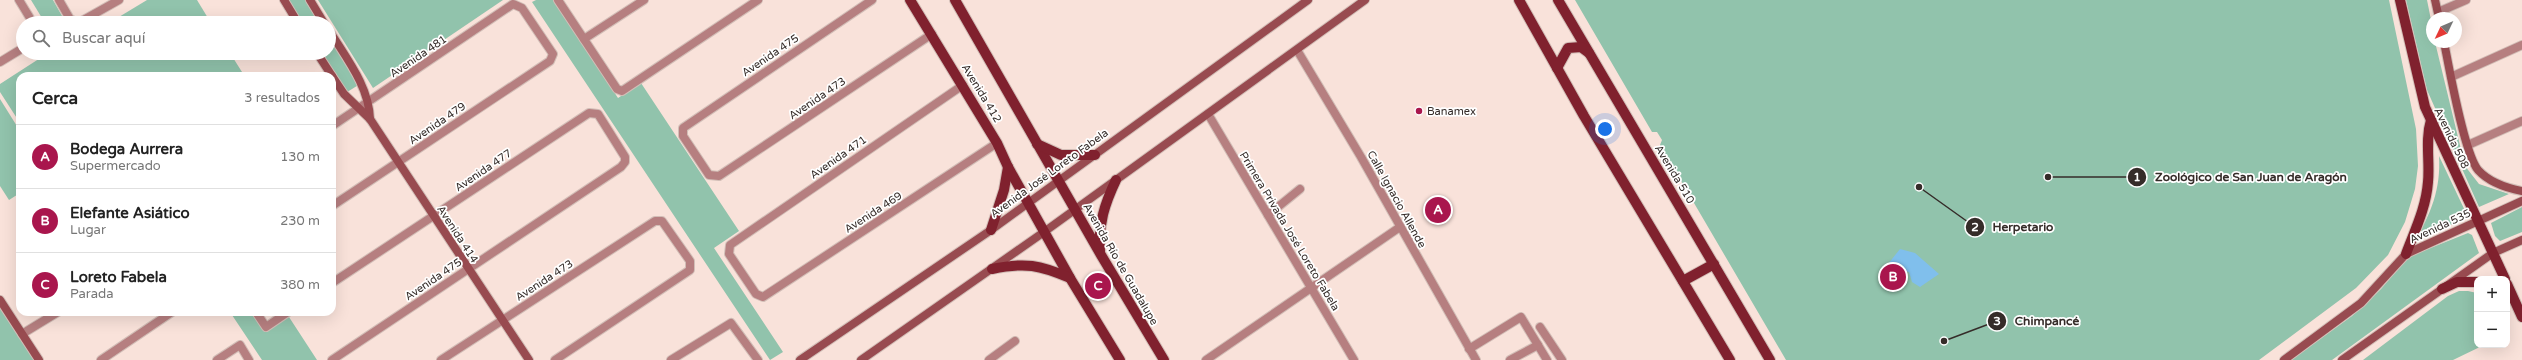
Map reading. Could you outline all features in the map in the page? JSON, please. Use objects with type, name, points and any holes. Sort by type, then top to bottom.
[{"type":"main road","name":"Avenida 412","points":[[910,0],[997,143],[1008,168],[1028,202]]},
{"type":"main road","name":"Avenida 412","points":[[955,0],[1058,180]]},
{"type":"main road","points":[[1519,0],[1557,68],[1730,360]]},
{"type":"main road","name":"Avenida 510","points":[[1558,0],[1770,360]]},
{"type":"main road","name":"Avenida 508","points":[[2400,0],[2424,107],[2504,276]]},
{"type":"main road","points":[[1557,68],[1568,48],[1581,47],[1589,52]]},
{"type":"main road","points":[[2406,254],[2420,222],[2428,183],[2428,131],[2431,120]]},
{"type":"main road","points":[[1037,143],[1061,155],[1095,155]]},
{"type":"main road","points":[[990,230],[1004,190],[1008,168]]},
{"type":"main road","name":"Avenida Río de Guadalupe","points":[[1058,180],[1100,255],[1164,360]]},
{"type":"main road","points":[[1100,255],[1099,234],[1102,218],[1116,180]]},
{"type":"main road","points":[[1028,202],[1070,278],[1120,360]]},
{"type":"main road","points":[[992,269],[1023,264],[1048,268],[1070,278]]},
{"type":"main road","points":[[1683,281],[1714,264]]},
{"type":"main road","points":[[2442,288],[2457,282],[2474,282]]},
{"type":"main road","points":[[2510,290],[2522,316]]},
{"type":"main road","points":[[2510,302],[2522,316]]},
{"type":"street","points":[[19,0],[29,16]]},
{"type":"street","points":[[59,0],[72,16]]},
{"type":"street","points":[[90,16],[119,0]]},
{"type":"street","points":[[284,0],[294,16]]},
{"type":"street","points":[[310,0],[320,16]]},
{"type":"street","points":[[558,0],[620,91],[624,91],[758,0]]},
{"type":"street","points":[[584,39],[644,0]]},
{"type":"street","name":"Avenida 475","points":[[712,177],[687,142],[681,130],[872,0]]},
{"type":"street","name":"Avenida José Loreto Fabela","points":[[800,360],[990,230],[1308,0]]},
{"type":"street","points":[[861,360],[1076,210],[1365,0]]},
{"type":"street","points":[[2435,0],[2437,12]]},
{"type":"street","points":[[2444,12],[2466,0]]},
{"type":"street","name":"Avenida 479","points":[[336,203],[550,61],[553,56],[552,51],[522,8],[516,4]]},
{"type":"street","name":"Avenida 481","points":[[336,123],[516,4]]},
{"type":"street","name":"Avenida 473","points":[[712,177],[719,176],[932,34]]},
{"type":"street","points":[[336,41],[362,83],[370,102],[370,119]]},
{"type":"street","points":[[2451,77],[2522,45]]},
{"type":"street","name":"Avenida 508","points":[[2445,48],[2468,145],[2475,164],[2486,177],[2501,185],[2522,191]]},
{"type":"street","name":"Calle Ignacio Allende","points":[[1297,50],[1362,157],[1476,360]]},
{"type":"street","points":[[0,62],[16,52]]},
{"type":"street","name":"Avenida 414","points":[[322,60],[329,72]]},
{"type":"street","name":"Avenida 414","points":[[336,81],[357,109],[370,119],[529,360]]},
{"type":"street","name":"Avenida 471","points":[[760,298],[733,260],[728,249],[730,245],[963,85]]},
{"type":"street","name":"Avenida 477","points":[[336,280],[586,115],[598,114],[625,157],[625,162]]},
{"type":"street","name":"Primera Privada José Loreto Fabela","points":[[1208,114],[1354,360]]},
{"type":"street","points":[[2468,145],[2522,121]]},
{"type":"street","name":"Avenida 469","points":[[760,298],[997,143]]},
{"type":"street","name":"Avenida 475","points":[[332,360],[625,162]]},
{"type":"street","points":[[1268,215],[1300,189]]},
{"type":"street","name":"Avenida 535","points":[[2284,360],[2362,303],[2406,254],[2522,201]]},
{"type":"street","name":"Avenida 473","points":[[441,360],[659,219],[664,222],[690,261],[692,267],[554,360]]},
{"type":"street","points":[[1206,360],[1310,287],[1400,227]]},
{"type":"street","points":[[2342,360],[2493,253],[2522,240]]},
{"type":"street","points":[[0,300],[39,360]]},
{"type":"street","points":[[22,334],[51,316]]},
{"type":"street","points":[[101,360],[166,316]]},
{"type":"street","points":[[259,316],[266,327],[282,316]]},
{"type":"street","points":[[1469,349],[1521,317],[1547,360]]},
{"type":"street","points":[[671,360],[731,323],[758,360]]},
{"type":"street","points":[[1540,327],[1562,360]]},
{"type":"street","points":[[989,360],[1015,341]]},
{"type":"street","points":[[217,360],[240,345],[250,360]]},
{"type":"street","points":[[1510,360],[1538,345]]},
{"type":"green space","points":[[31,0],[53,0],[62,16],[41,16]]},
{"type":"green space","points":[[147,0],[197,0],[207,16],[121,16]]},
{"type":"green space","points":[[288,0],[307,0],[317,16],[297,16]]},
{"type":"green space","points":[[318,0],[503,0],[373,88],[336,29],[336,16],[328,16]]},
{"type":"green space","points":[[536,0],[553,0],[618,98],[641,83],[739,231],[714,248],[783,352],[770,360],[532,2]]},
{"type":"green space","points":[[1575,0],[2389,0],[2416,129],[2418,166],[2415,189],[2405,222],[2388,255],[2356,288],[2259,360],[1786,360],[1660,145],[1662,140],[1657,132],[1652,132]]},
{"type":"green space","points":[[2406,0],[2427,0],[2429,12],[2426,12],[2426,48],[2436,48],[2465,166],[2479,184],[2509,194],[2479,207],[2427,90]]},
{"type":"green space","points":[[336,46],[360,84],[344,94],[336,81],[336,72],[331,72],[323,60],[336,60]]},
{"type":"green space","points":[[37,60],[234,60],[242,72],[19,72]]},
{"type":"green space","points":[[16,74],[16,117],[0,92],[0,84]]},
{"type":"green space","points":[[0,99],[16,125],[16,196],[9,200],[0,186]]},
{"type":"green space","points":[[2439,156],[2468,217],[2414,242],[2434,201],[2438,179]]},
{"type":"green space","points":[[2522,207],[2522,232],[2500,241],[2495,236],[2491,223]]},
{"type":"green space","points":[[2468,233],[2472,235],[2479,253],[2332,360],[2291,360],[2352,316],[2381,289],[2408,257]]},
{"type":"green space","points":[[2459,291],[2474,292],[2474,348],[2478,348],[2453,360],[2363,360],[2448,296]]},
{"type":"green space","points":[[0,306],[36,360],[0,360]]},
{"type":"green space","points":[[233,316],[255,316],[266,332],[289,317],[317,360],[262,360]]},
{"type":"water","points":[[1900,249],[1915,253],[1939,274],[1920,287],[1912,282],[1909,272],[1892,270],[1888,264]]},
{"type":"place","name":"Banamex","points":[[1419,111]]},
{"type":"place","name":"Zoológico de San Juan de Aragón","points":[[2048,177]]},
{"type":"place","name":"Herpetario","points":[[1919,187]]},
{"type":"place","name":"Bodega Aurrera","points":[[1438,210]]},
{"type":"place","name":"Elefante Asiático","points":[[1893,277]]},
{"type":"place","name":"Loreto Fabela","points":[[1098,286]]},
{"type":"place","name":"Chimpancé","points":[[1944,341]]}]
